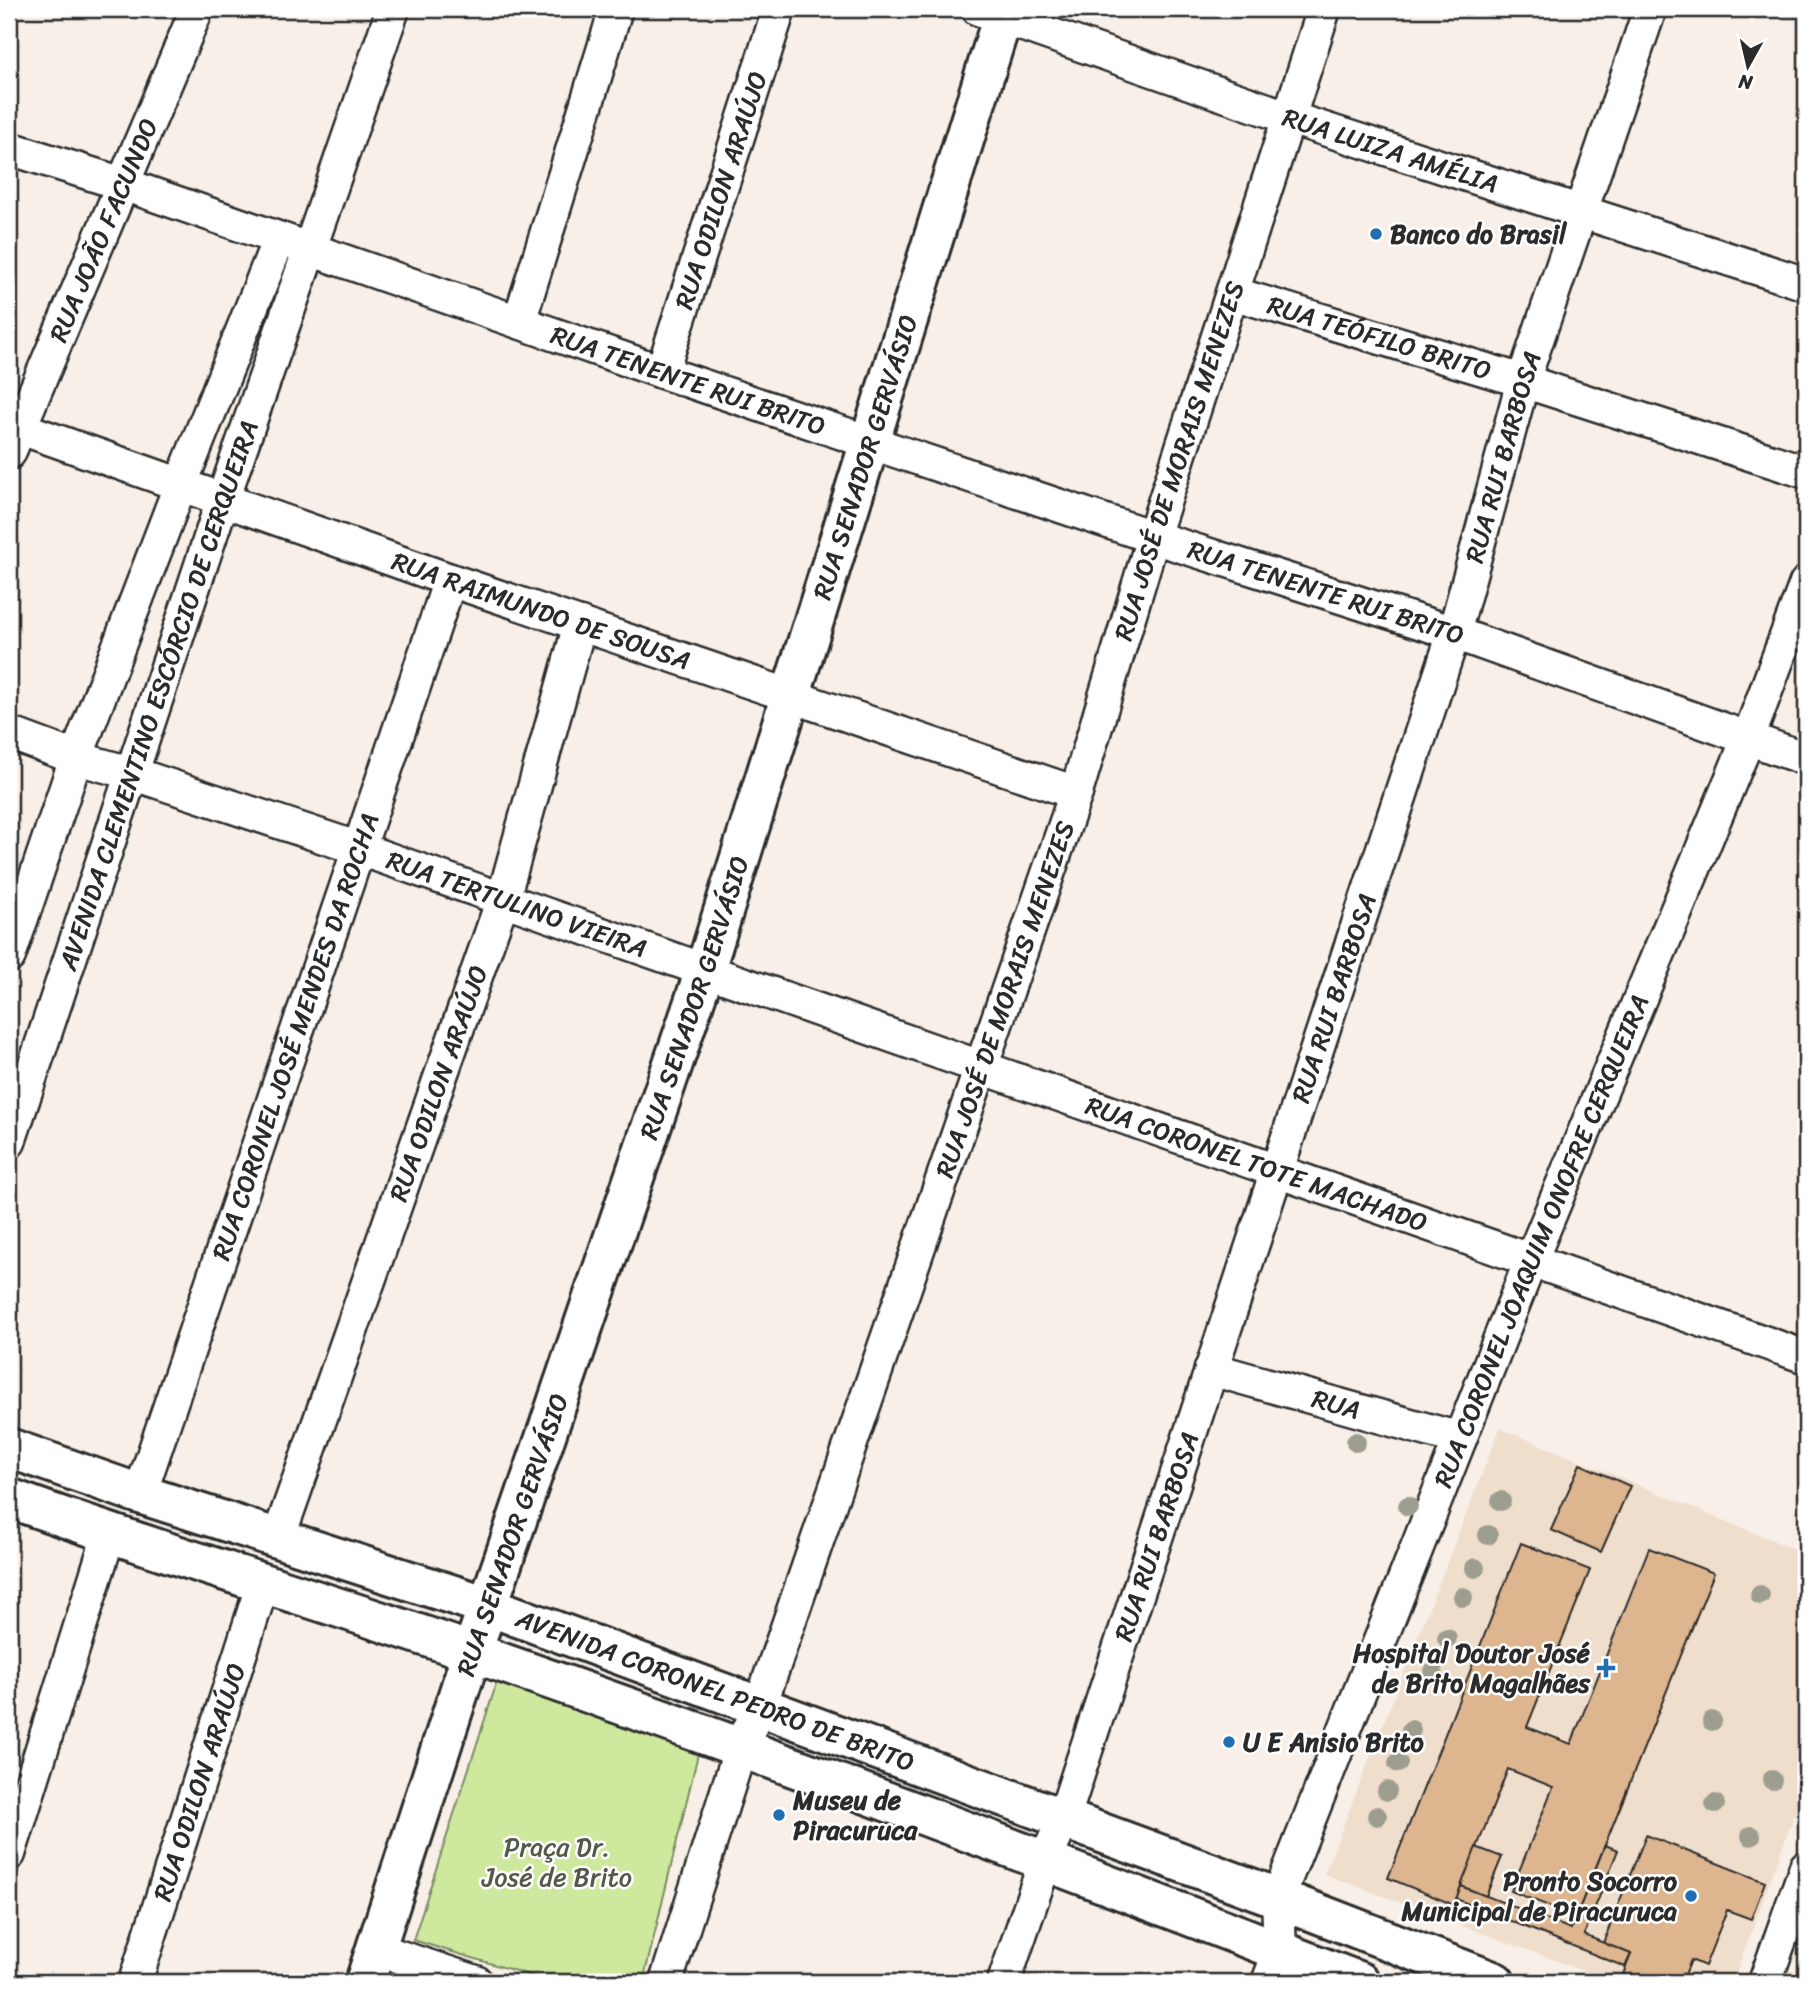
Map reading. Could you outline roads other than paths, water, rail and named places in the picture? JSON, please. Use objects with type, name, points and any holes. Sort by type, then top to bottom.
[{"type":"main road","name":"RUA SENADOR GERVÁSIO","points":[[370,1966],[472,1652],[705,970],[869,442],[995,11]]},
{"type":"main road","name":"AVENIDA CORONEL PEDRO DE BRITO","points":[[9,1448],[140,1494],[488,1606],[1278,1898],[1494,1982]]},
{"type":"main road","name":"AVENIDA CORONEL PEDRO DE BRITO","points":[[9,1498],[110,1534],[472,1652],[741,1747],[1045,1862],[1274,1967],[1360,1982]]},
{"type":"street","name":"RUA JOÃO FACUNDO","points":[[13,435],[197,9]]},
{"type":"street","name":"AVENIDA CLEMENTINO ESCÓRCIO DE CERQUEIRA","points":[[9,1142],[223,499],[393,9]]},
{"type":"street","points":[[519,322],[616,9]]},
{"type":"street","name":"RUA ODILON ARAÚJO","points":[[662,372],[779,9]]},
{"type":"street","name":"RUA JOSÉ DE MORAIS MENEZES","points":[[666,1982],[741,1747],[760,1706],[1076,793],[1153,537],[1324,9]]},
{"type":"street","name":"RUA RUI BARBOSA","points":[[1004,1982],[1045,1862],[1063,1820],[1454,633],[1523,381],[1650,9]]},
{"type":"street","name":"RUA LUIZA AMÉLIA","points":[[995,11],[1290,118],[1806,284]]},
{"type":"street","name":"RUA TENENTE RUI BRITO","points":[[9,148],[123,184],[869,442],[1153,537],[1454,633],[1806,759]]},
{"type":"street","name":"AVENIDA CLEMENTINO ESCÓRCIO DE CERQUEIRA","points":[[9,956],[76,758],[180,486],[279,239]]},
{"type":"street","name":"RUA TEÓFILO BRITO","points":[[1232,293],[1523,381],[1806,472]]},
{"type":"street","name":"RUA RAIMUNDO DE SOUSA","points":[[13,435],[223,499],[450,580],[1076,793]]},
{"type":"street","name":"RUA CORONEL JOSÉ MENDES DA ROCHA","points":[[140,1494],[450,580]]},
{"type":"street","name":"RUA CORONEL JOAQUIM ONOFRE CERQUEIRA","points":[[1278,1898],[1531,1260],[1748,739],[1806,583]]},
{"type":"street","name":"RUA ODILON ARAÚJO","points":[[278,1539],[503,899],[580,624]]},
{"type":"street","name":"RUA TERTULINO VIEIRA","points":[[9,733],[76,758],[131,773],[357,848],[705,970]]},
{"type":"street","name":"RUA CORONEL TOTE MACHADO","points":[[705,970],[1806,1357]]},
{"type":"street","name":"RUA","points":[[1211,1369],[1460,1438]]},
{"type":"street","points":[[9,1854],[110,1534]]},
{"type":"street","name":"RUA ODILON ARAÚJO","points":[[135,1982],[263,1583]]},
{"type":"street","points":[[1765,1982],[1806,1867]]},
{"type":"street","points":[[1274,1967],[1278,1898]]},
{"type":"street","points":[[370,1966],[476,1982]]},
{"type":"place","name":"Banco do Brasil","points":[[1376,234]]},
{"type":"place","name":"Hospital Doutor José de Brito Magalhães","points":[[1606,1668]]},
{"type":"place","name":"U E Anisio Brito","points":[[1229,1742]]},
{"type":"place","name":"Museu de Piracuruca","points":[[779,1815]]},
{"type":"place","name":"Pronto Socorro Municipal de Piracuruca","points":[[1691,1896]]},
{"type":"park label","name":"Praça Dr. José de Brito","points":[[557,1862]]}]
